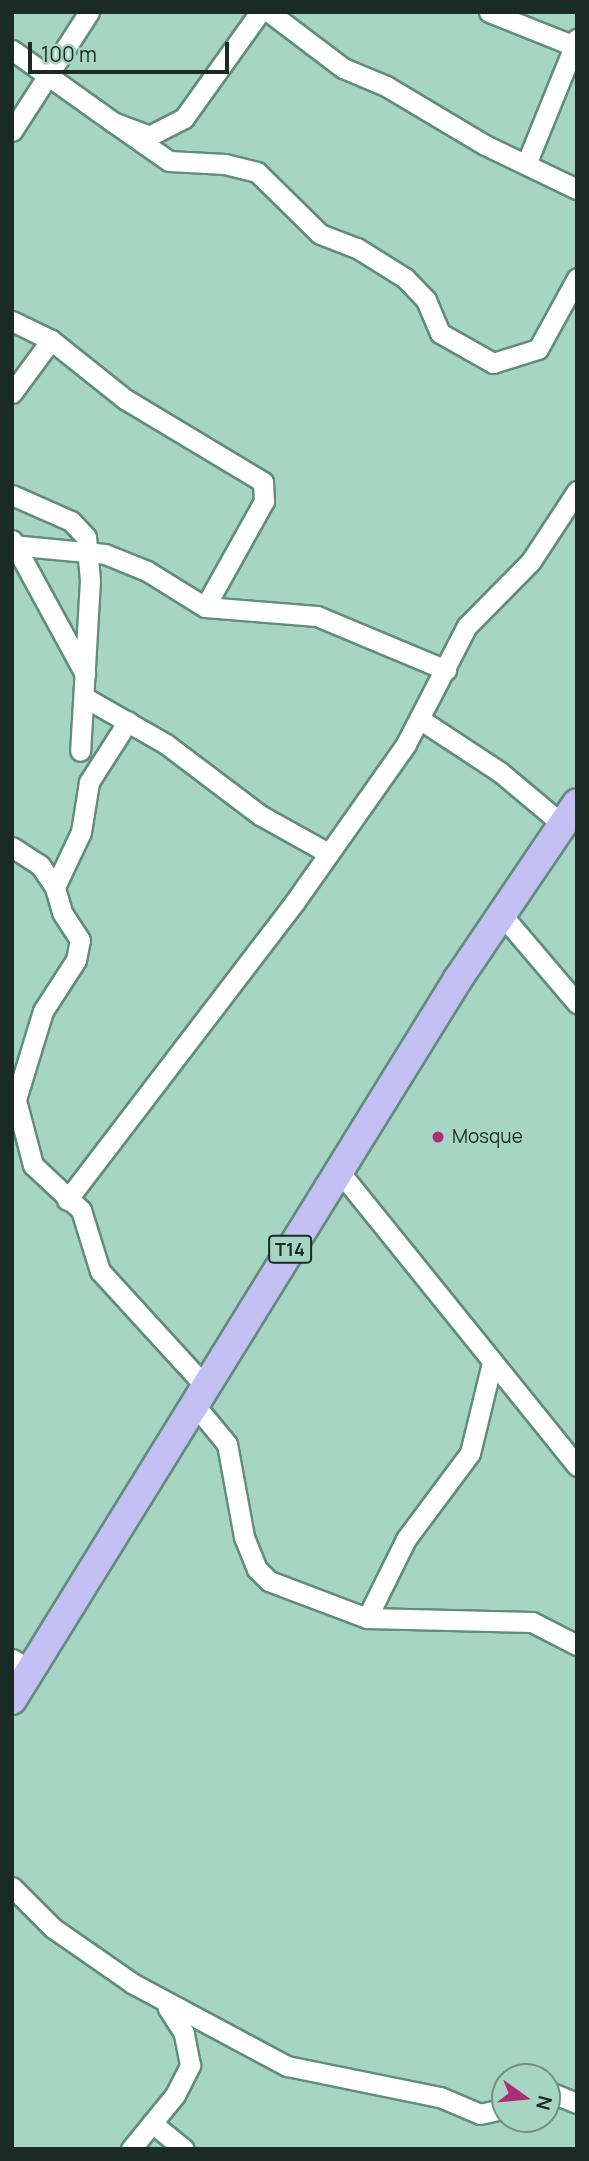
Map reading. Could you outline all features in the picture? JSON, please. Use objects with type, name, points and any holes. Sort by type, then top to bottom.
[{"type":"highway","name":"T14","points":[[12,1700],[21,1664],[199,1395],[569,813]]},
{"type":"street","points":[[12,131],[89,12]]},
{"type":"street","points":[[113,122],[149,136],[184,118],[260,12]]},
{"type":"street","points":[[269,12],[343,68],[386,86],[485,145],[527,162],[577,189]]},
{"type":"street","points":[[489,12],[576,43],[527,162]]},
{"type":"street","points":[[12,50],[50,72],[160,158],[257,172],[320,234],[357,248],[405,278],[426,300],[440,333],[492,363],[538,349],[577,278]]},
{"type":"street","points":[[12,321],[51,340],[125,399],[263,482],[264,502],[205,607]]},
{"type":"street","points":[[12,393],[51,340]]},
{"type":"street","points":[[67,1200],[211,1017],[421,720],[467,626],[531,561],[577,491]]},
{"type":"street","points":[[12,495],[80,527],[89,551],[80,751]]},
{"type":"street","points":[[13,544],[89,551],[147,571],[205,607],[317,616],[446,670]]},
{"type":"street","points":[[13,544],[85,675]]},
{"type":"street","points":[[84,696],[128,721],[260,815],[328,853]]},
{"type":"street","points":[[421,720],[569,813]]},
{"type":"street","points":[[55,887],[81,832],[89,782],[128,721]]},
{"type":"street","points":[[12,847],[40,865],[55,887],[62,912],[80,940],[76,960],[43,1011],[14,1091],[33,1165],[67,1200],[81,1210],[93,1259],[110,1286],[199,1395],[228,1444],[244,1537],[257,1569],[285,1589],[367,1618],[532,1622],[577,1645]]},
{"type":"street","points":[[502,915],[577,1003]]},
{"type":"street","points":[[339,1171],[577,1466]]},
{"type":"street","points":[[367,1618],[406,1539],[471,1453],[492,1363]]},
{"type":"street","points":[[12,1887],[53,1928],[166,2004],[287,2066],[440,2097],[480,2114],[491,2111]]},
{"type":"street","points":[[131,2149],[152,2123],[190,2065],[184,2033],[166,2004]]},
{"type":"street","points":[[152,2123],[184,2149]]},
{"type":"place","name":"Mosque","points":[[438,1137]]}]
